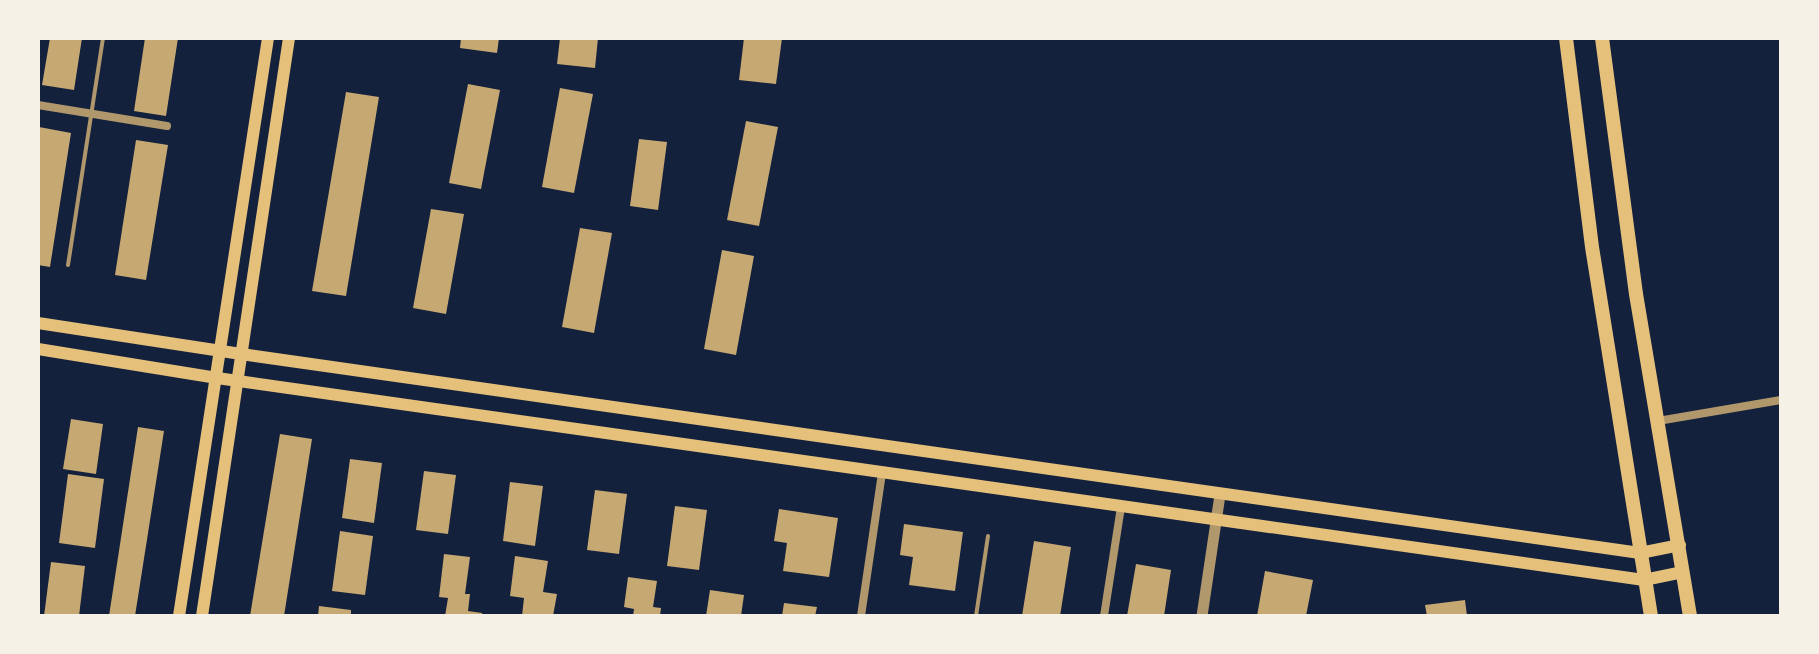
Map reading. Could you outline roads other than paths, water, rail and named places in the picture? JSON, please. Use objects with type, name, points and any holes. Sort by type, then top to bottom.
[{"type":"main road","points":[[179,616],[268,38]]},
{"type":"main road","points":[[202,616],[289,38]]},
{"type":"main road","points":[[1566,38],[1592,247],[1651,616]]},
{"type":"main road","points":[[1602,38],[1636,294],[1690,616]]},
{"type":"main road","points":[[38,323],[1640,553],[1680,545]]},
{"type":"main road","points":[[38,349],[217,378],[1644,580],[1683,572]]},
{"type":"street","points":[[38,105],[167,126]]},
{"type":"street","points":[[1658,421],[1781,400]]},
{"type":"street","points":[[861,616],[882,473]]},
{"type":"street","points":[[1202,616],[1220,495]]},
{"type":"street","points":[[1104,616],[1121,507]]},
{"type":"lane","points":[[68,265],[103,38]]},
{"type":"lane","points":[[976,616],[988,536]]}]
